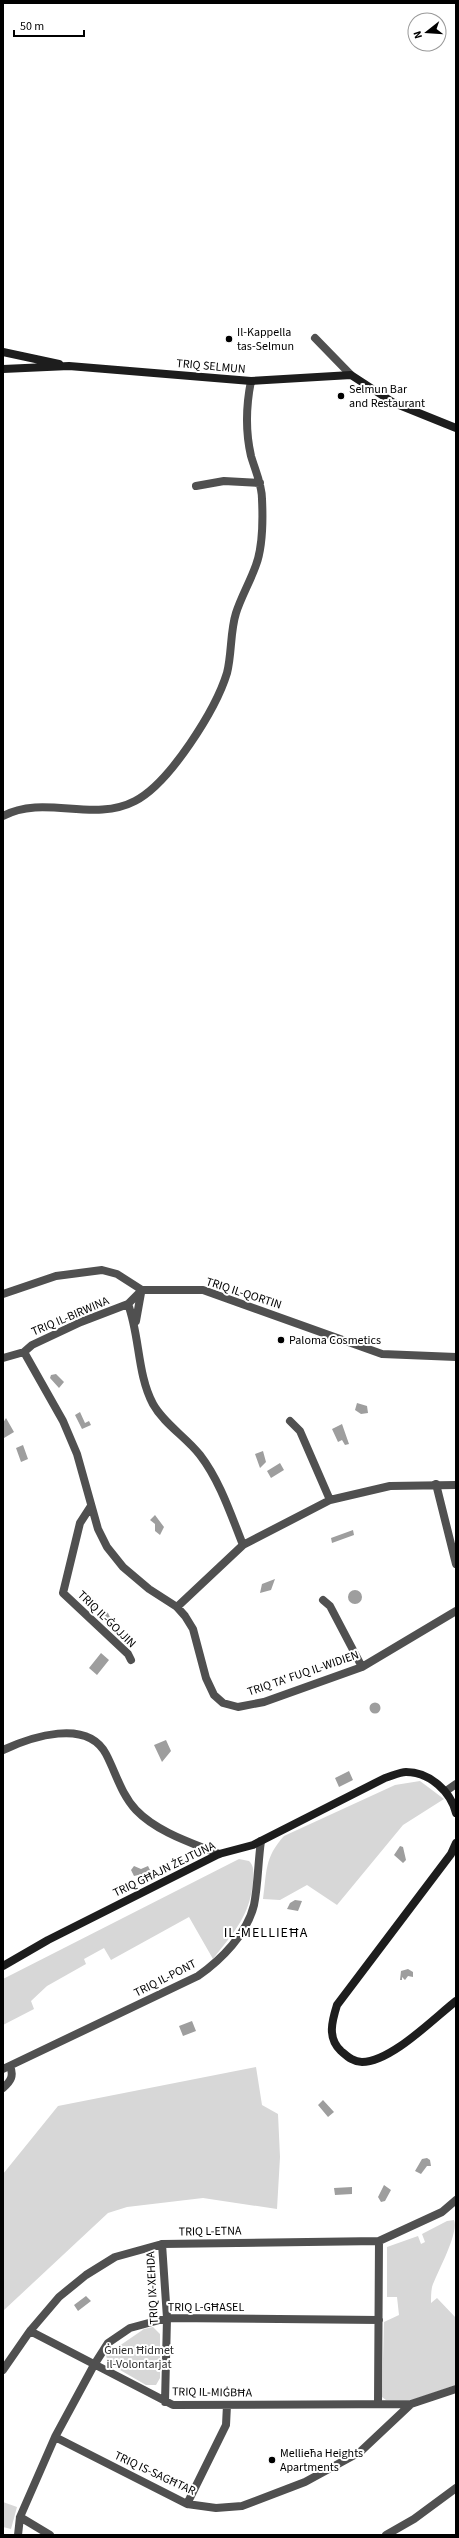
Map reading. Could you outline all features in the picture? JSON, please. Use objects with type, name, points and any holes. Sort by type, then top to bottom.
[{"type":"street","points":[[315,338],[351,375],[394,403],[456,428]]},
{"type":"street","name":"TRIQ SELMUN","points":[[3,352],[69,366],[251,381],[351,375]]},
{"type":"street","name":"TRIQ SELMUN","points":[[3,369],[69,366]]},
{"type":"street","points":[[3,816],[14,810],[28,807],[104,811],[120,808],[137,800],[176,763],[197,734],[227,671],[236,613],[257,564],[261,535],[262,498],[247,432],[246,404],[251,381]]},
{"type":"street","points":[[196,486],[224,481],[260,484]]},
{"type":"street","points":[[3,1294],[56,1276],[102,1270],[117,1274],[142,1290],[136,1310],[136,1330]]},
{"type":"street","name":"TRIQ IL-BIRWINA","points":[[3,1358],[24,1352],[32,1345],[72,1326],[128,1304],[142,1290]]},
{"type":"street","name":"TRIQ IL-QORTIN","points":[[142,1290],[203,1290],[382,1354],[456,1357]]},
{"type":"street","points":[[128,1304],[136,1330],[145,1383],[153,1404],[164,1419],[201,1456],[218,1486],[243,1545]]},
{"type":"street","name":"TRIQ TA' FUQ IL-WIDIEN","points":[[24,1352],[63,1421],[77,1454],[98,1529],[107,1547],[123,1567],[149,1589],[177,1607],[193,1629],[206,1678],[214,1695],[224,1703],[238,1707],[264,1702],[362,1667],[456,1611]]},
{"type":"street","points":[[290,1421],[300,1431],[330,1500]]},
{"type":"street","points":[[177,1607],[243,1545],[330,1500],[390,1486],[436,1484],[456,1485]]},
{"type":"street","points":[[436,1484],[456,1564]]},
{"type":"street","name":"TRIQ IL-ĠOJJIN","points":[[91,1506],[80,1523],[63,1592],[128,1654],[131,1660]]},
{"type":"street","points":[[324,1600],[330,1606],[362,1667]]},
{"type":"street","points":[[3,1750],[28,1740],[60,1734],[76,1733],[92,1740],[105,1752],[124,1794],[150,1822],[219,1854]]},
{"type":"street","name":"TRIQ GĦAJN ŻEJTUNA","points":[[3,1966],[48,1940],[219,1854],[260,1841],[385,1778],[406,1772],[422,1776],[446,1792]]},
{"type":"street","points":[[456,1784],[446,1792],[456,1814]]},
{"type":"street","name":"TRIQ IL-PONT","points":[[7,2067],[198,1976],[215,1964],[246,1925],[254,1906],[260,1841]]},
{"type":"street","points":[[456,1843],[451,1854],[337,2005],[332,2022],[332,2036],[338,2048],[349,2058],[360,2062],[373,2061],[386,2055],[456,2001]]},
{"type":"street","points":[[3,2088],[11,2080],[13,2073],[7,2067]]},
{"type":"street","name":"TRIQ L-ETNA","points":[[3,2370],[30,2331],[59,2297],[86,2275],[115,2257],[162,2244],[379,2241],[442,2212],[456,2200]]},
{"type":"street","points":[[378,2404],[379,2241]]},
{"type":"street","name":"TRIQ IX-XEHDA","points":[[162,2244],[167,2318],[166,2402]]},
{"type":"street","name":"TRIQ L-GĦASEL","points":[[18,2535],[20,2517],[55,2437],[94,2365],[108,2343],[130,2328],[167,2318],[379,2320]]},
{"type":"street","name":"TRIQ IL-MIĠBĦA","points":[[30,2331],[173,2405],[410,2404]]},
{"type":"street","name":"TRIQ IS-SAGĦTAR","points":[[55,2437],[187,2504],[216,2508],[242,2506],[305,2482],[360,2452],[410,2404],[456,2390]]},
{"type":"street","points":[[187,2504],[226,2426],[226,2405]]},
{"type":"street","points":[[386,2535],[414,2519],[456,2488]]},
{"type":"street","points":[[20,2517],[50,2535]]},
{"type":"green space","points":[[420,1781],[444,1799],[403,1825],[337,1905],[307,1885],[280,1900],[263,1899],[266,1873],[270,1858],[273,1851],[284,1836],[395,1785]]},
{"type":"green space","points":[[239,1859],[249,1861],[253,1868],[251,1893],[245,1914],[240,1923],[213,1959],[189,1917],[111,1960],[104,1948],[84,1959],[86,1964],[47,1986],[31,2001],[34,2009],[3,2025],[3,1979]]},
{"type":"green space","points":[[256,2067],[262,2105],[278,2114],[280,2157],[277,2209],[203,2198],[127,2207],[108,2213],[3,2311],[3,2174],[58,2106]]},
{"type":"green space","points":[[454,2220],[455,2226],[451,2243],[432,2287],[431,2303],[437,2298],[456,2318],[456,2385],[412,2400],[386,2400],[382,2397],[384,2322],[399,2315],[397,2297],[387,2297],[387,2247],[418,2236],[421,2244],[425,2242],[422,2234],[447,2221]]},
{"type":"green space","name":"Ġnien Ħidmet il-Volontarjat","points":[[153,2327],[160,2334],[160,2378],[156,2385],[146,2385],[108,2363],[106,2355],[144,2329]]},
{"type":"green space","points":[[3,2502],[17,2507],[11,2529],[3,2527]]},
{"type":"shaded area","points":[[56,1374],[64,1382],[59,1388],[50,1378],[51,1375]]},
{"type":"shaded area","points":[[357,1403],[367,1406],[368,1413],[361,1414],[355,1410]]},
{"type":"shaded area","points":[[80,1412],[85,1423],[89,1421],[91,1425],[82,1429],[75,1415]]},
{"type":"shaded area","points":[[6,1418],[14,1432],[4,1438],[3,1423]]},
{"type":"shaded area","points":[[342,1424],[349,1444],[345,1445],[342,1440],[338,1442],[332,1429]]},
{"type":"shaded area","points":[[23,1445],[28,1459],[21,1462],[16,1448]]},
{"type":"shaded area","points":[[263,1451],[266,1462],[260,1468],[255,1454]]},
{"type":"shaded area","points":[[280,1463],[284,1470],[271,1478],[267,1471]]},
{"type":"shaded area","points":[[155,1515],[164,1527],[160,1535],[155,1531],[155,1524],[150,1520]]},
{"type":"shaded area","points":[[353,1530],[354,1535],[332,1543],[331,1538]]},
{"type":"shaded area","points":[[275,1579],[271,1590],[260,1593],[262,1584]]},
{"type":"shaded area","points":[[355,1590],[360,1592],[362,1597],[360,1602],[355,1604],[350,1602],[348,1597],[350,1592]]},
{"type":"shaded area","points":[[79,1598],[95,1600],[98,1605],[93,1612]]},
{"type":"shaded area","points":[[102,1608],[108,1613],[113,1624],[111,1626],[97,1614]]},
{"type":"shaded area","points":[[101,1653],[109,1660],[97,1675],[89,1668]]},
{"type":"shaded area","points":[[375,1702],[379,1704],[381,1708],[379,1712],[375,1714],[371,1712],[369,1708],[371,1704]]},
{"type":"shaded area","points":[[166,1740],[171,1751],[162,1762],[154,1745]]},
{"type":"shaded area","points":[[349,1771],[353,1780],[339,1787],[335,1778]]},
{"type":"shaded area","points":[[400,1846],[403,1847],[406,1860],[403,1863],[394,1855]]},
{"type":"shaded area","points":[[134,1866],[141,1869],[148,1866],[151,1872],[134,1876],[131,1870]]},
{"type":"shaded area","points":[[295,1900],[302,1901],[298,1911],[287,1909],[290,1903]]},
{"type":"shaded area","points":[[408,1969],[413,1972],[413,1977],[408,1976],[405,1980],[402,1977],[402,1980],[400,1980],[401,1971]]},
{"type":"shaded area","points":[[192,2021],[196,2031],[183,2036],[179,2026]]},
{"type":"shaded area","points":[[323,2100],[334,2112],[328,2117],[318,2105]]},
{"type":"shaded area","points":[[427,2158],[430,2160],[431,2166],[427,2166],[421,2174],[415,2171],[422,2159]]},
{"type":"shaded area","points":[[384,2185],[391,2190],[385,2201],[381,2202],[378,2197]]},
{"type":"shaded area","points":[[352,2187],[352,2194],[335,2195],[334,2188]]},
{"type":"shaded area","points":[[86,2296],[91,2301],[78,2311],[74,2305]]},
{"type":"place","name":"Il-Kappella tas-Selmun","points":[[229,339]]},
{"type":"place","name":"Selmun Bar and Restaurant","points":[[341,396]]},
{"type":"place","name":"Paloma Cosmetics","points":[[281,1340]]},
{"type":"place","name":"Mellieħa Heights Apartments","points":[[272,2460]]},
{"type":"district","name":"IL-MELLIEĦA","points":[[266,1932]]}]
